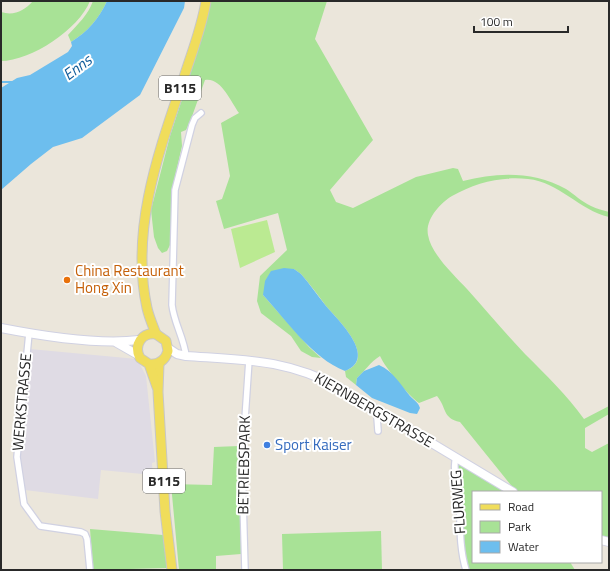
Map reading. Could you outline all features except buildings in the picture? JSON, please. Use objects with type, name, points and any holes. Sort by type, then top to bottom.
[{"type":"main road","name":"B115","points":[[138,355],[137,347],[142,338],[147,309],[143,252],[148,200],[158,156],[200,29],[206,1]]},
{"type":"main road","name":"B115","points":[[147,309],[156,334],[163,338],[168,348],[162,361],[158,392],[165,511],[172,570]]},
{"type":"main road","points":[[142,338],[156,334]]},
{"type":"main road","points":[[138,355],[142,361],[149,364],[162,361]]},
{"type":"main road","name":"B115","points":[[149,364],[158,392]]},
{"type":"street","points":[[168,348],[181,355],[185,344],[173,318],[173,206],[178,175],[190,132],[194,121],[201,113]]},
{"type":"street","name":"WERKSTRASSE","points":[[1,328],[29,333],[117,343],[142,338]]},
{"type":"street","name":"WERKSTRASSE","points":[[29,333],[17,447],[24,504],[40,526],[81,532],[85,534],[87,539],[90,570]]},
{"type":"street","name":"WERKSTRASSE","points":[[117,343],[138,355]]},
{"type":"street","name":"KIERNBERGSTRASSE","points":[[162,361],[181,355],[249,360],[292,367],[314,375],[380,412],[511,491]]},
{"type":"street","name":"BETRIEBSPARK","points":[[245,570],[242,463],[249,360]]},
{"type":"street","points":[[378,431],[377,418],[380,412]]},
{"type":"street","name":"FLURWEG","points":[[456,458],[455,463],[459,493],[461,544],[466,570]]},
{"type":"shaded area","points":[[30,349],[137,359],[146,376],[155,462],[152,463],[153,475],[101,470],[98,499],[25,490],[18,452]]},
{"type":"green space","points":[[33,1],[90,1],[76,22],[53,42],[26,56],[13,60],[1,61],[1,12],[18,12],[26,8]]},
{"type":"green space","points":[[93,1],[107,1],[100,14],[92,24],[71,42],[68,35],[86,15]]},
{"type":"green space","points":[[211,1],[327,1],[315,39],[373,140],[330,190],[336,202],[353,208],[416,177],[453,168],[458,169],[463,181],[502,175],[528,176],[541,179],[566,189],[591,206],[609,212],[609,217],[588,209],[559,190],[539,181],[518,178],[498,180],[470,187],[447,199],[434,212],[429,224],[428,235],[438,257],[518,346],[563,393],[584,419],[609,406],[609,414],[585,428],[585,448],[592,452],[609,443],[609,538],[602,536],[602,491],[517,491],[514,489],[460,422],[450,418],[447,415],[437,396],[419,403],[397,381],[380,356],[373,361],[357,378],[356,385],[346,377],[345,371],[354,365],[358,357],[357,348],[346,329],[301,274],[294,269],[263,295],[309,347],[321,358],[312,357],[301,351],[291,336],[261,313],[257,301],[260,276],[287,250],[278,213],[224,229],[216,201],[222,199],[230,176],[221,123],[239,113],[221,86],[211,80],[205,80],[190,122],[186,130],[181,132],[182,146],[173,186],[170,245],[167,251],[162,253],[158,248],[154,237],[151,210],[170,136],[199,47]]},
{"type":"green space","points":[[267,220],[275,252],[240,268],[231,229]]},
{"type":"green space","points":[[239,446],[241,554],[216,556],[216,569],[179,570],[171,484],[212,485],[214,447]]},
{"type":"green space","points":[[461,464],[506,491],[472,491],[472,563],[571,563],[575,570],[469,570],[463,547],[462,496],[457,467]]},
{"type":"green space","points":[[90,529],[163,535],[167,568],[93,570]]},
{"type":"green space","points":[[381,531],[382,570],[283,570],[282,534]]},
{"type":"water","name":"Enns","points":[[107,1],[185,1],[184,8],[140,95],[82,138],[53,147],[1,190],[1,88],[17,78],[30,75],[68,52],[72,46],[71,42],[92,24],[100,14]]},
{"type":"water","points":[[284,268],[294,269],[301,274],[352,338],[357,348],[358,357],[354,365],[345,371],[333,365],[311,348],[263,295],[265,281],[271,271]]},
{"type":"water","points":[[379,365],[393,375],[417,403],[420,408],[417,414],[410,413],[372,398],[356,385],[357,378],[364,371]]},
{"type":"waterway","points":[[1,82],[12,82]]},
{"type":"place","name":"China Restaurant Hong Xin","points":[[67,280]]},
{"type":"place","name":"Sport Kaiser","points":[[267,445]]}]
